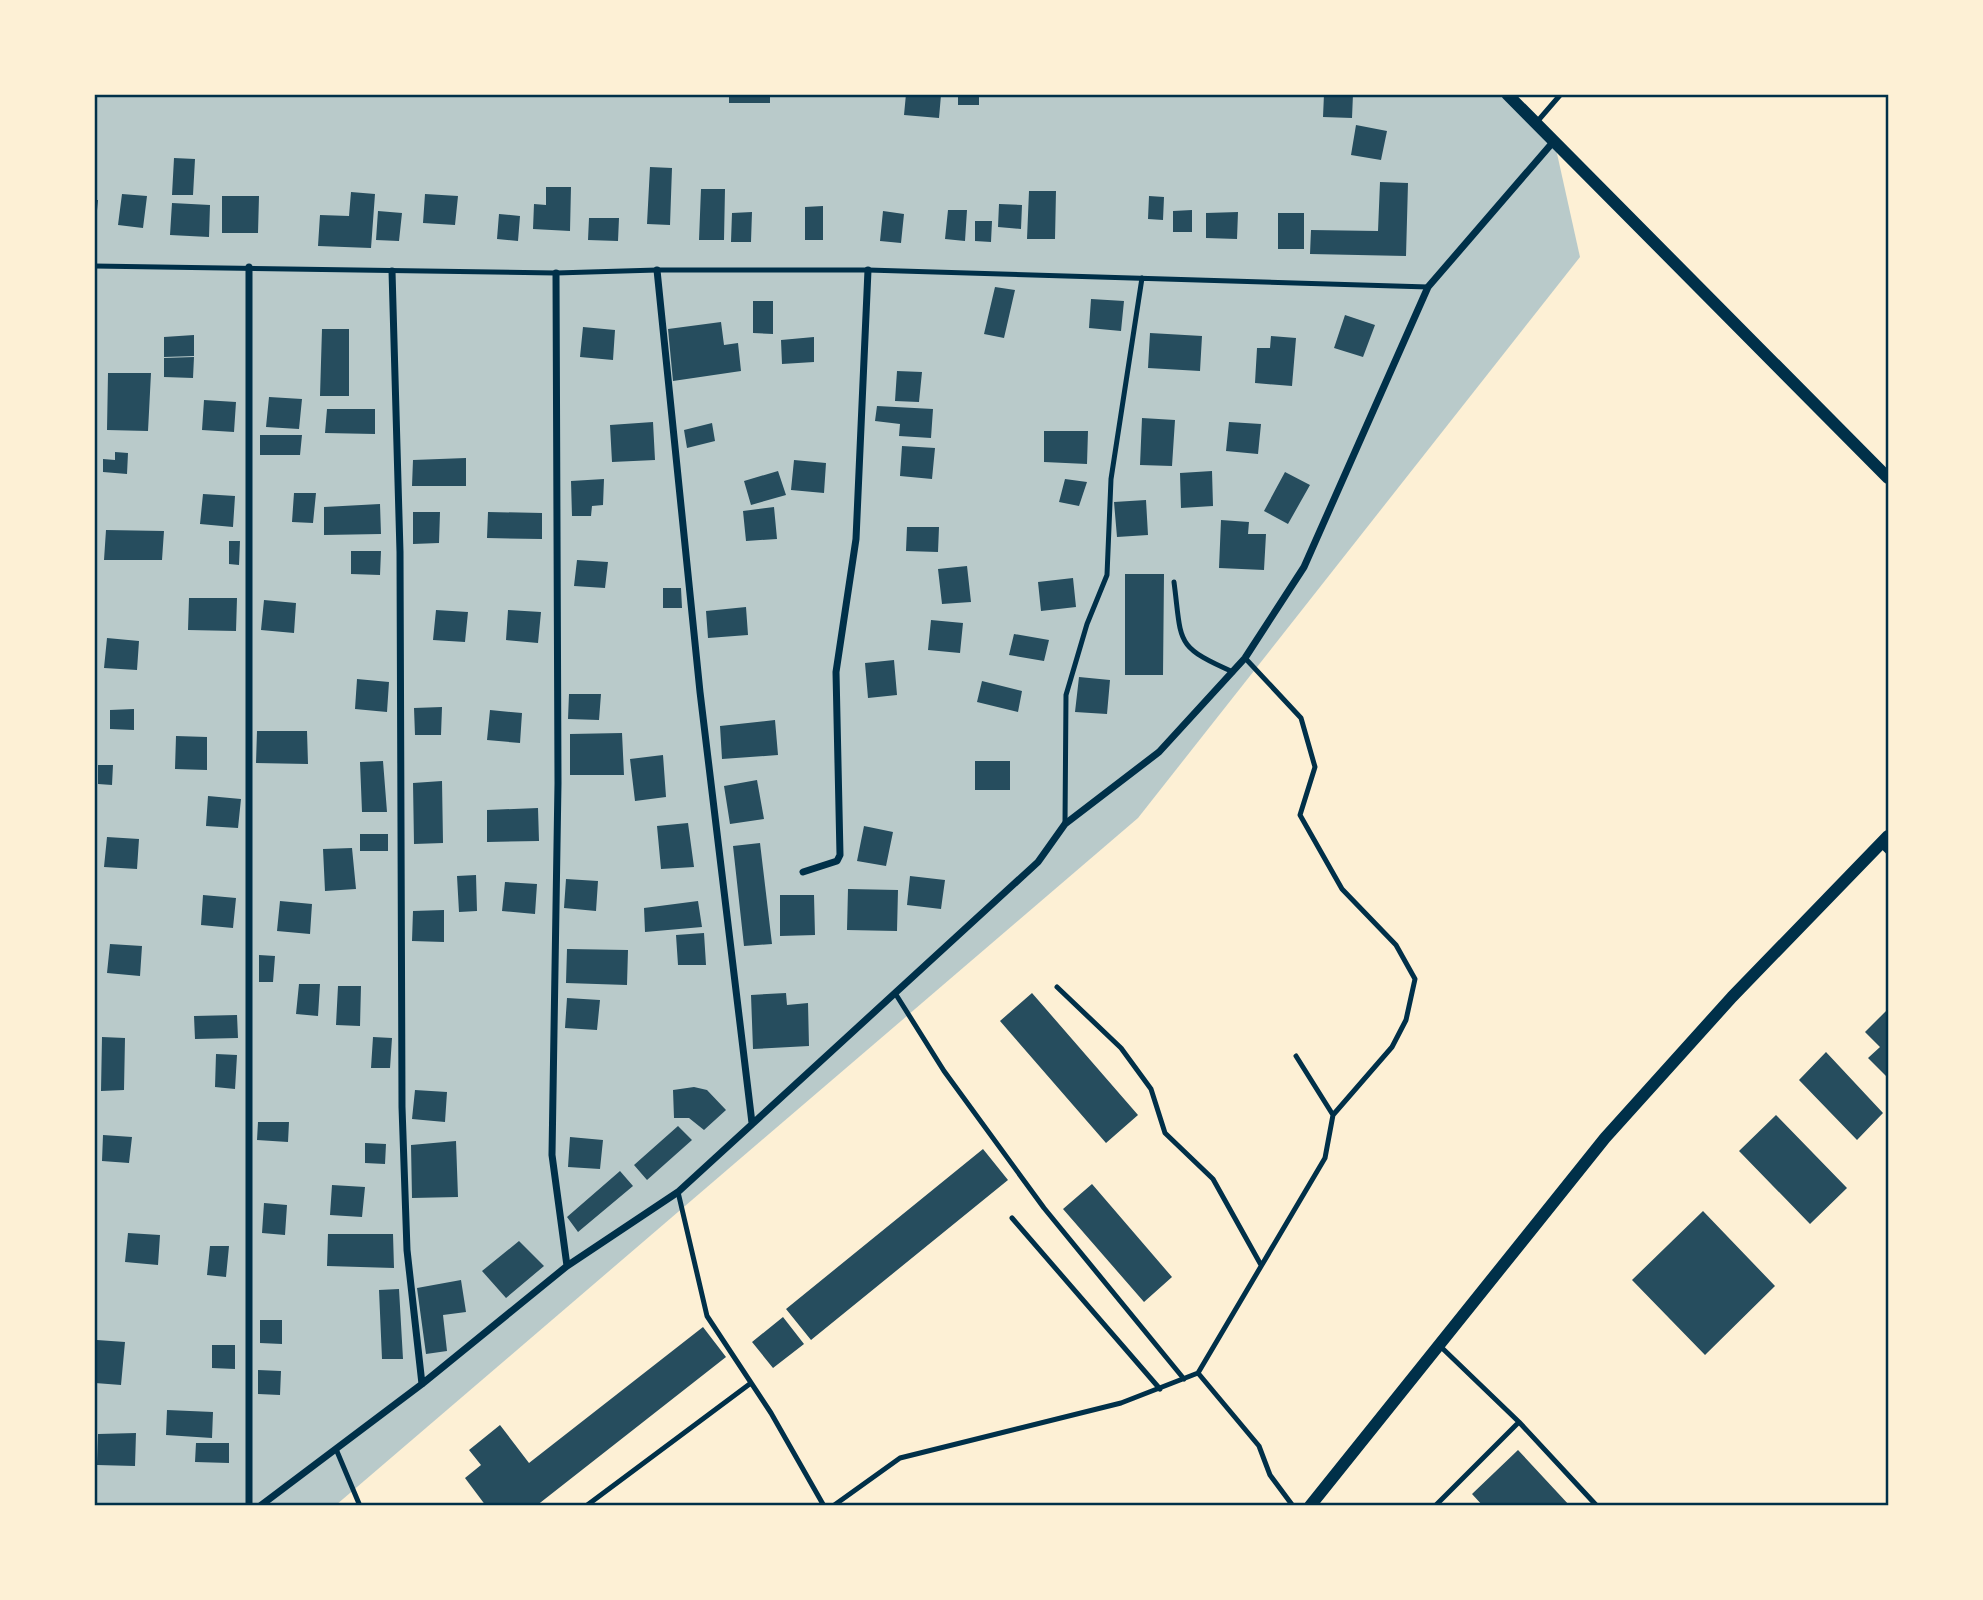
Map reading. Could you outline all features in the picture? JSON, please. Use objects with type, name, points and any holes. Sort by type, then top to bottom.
[{"type":"street","points":[[1507,94],[1888,478]]},
{"type":"street","points":[[260,1506],[422,1384],[567,1266],[678,1192],[1038,862],[1065,824],[1158,752],[1245,658],[1304,567],[1428,287],[1554,141]]},
{"type":"street","points":[[249,267],[249,1506]]},
{"type":"street","points":[[657,270],[700,692],[752,1123]]},
{"type":"street","points":[[803,872],[837,861],[840,855],[836,672],[856,540],[868,270]]},
{"type":"street","points":[[392,271],[400,552],[402,1120],[407,1250],[422,1384]]},
{"type":"street","points":[[556,273],[558,783],[552,1155],[567,1266]]},
{"type":"street","points":[[1310,1506],[1614,1128],[1732,997],[1886,844]]},
{"type":"lane","points":[[1536,123],[1561,94]]},
{"type":"lane","points":[[94,266],[556,273],[868,270],[1428,287]]},
{"type":"lane","points":[[1065,824],[1066,695],[1087,624],[1107,575],[1111,479],[1142,278]]},
{"type":"lane","points":[[1174,582],[1181,635],[1191,652],[1233,672]]},
{"type":"lane","points":[[833,1506],[900,1458],[1121,1403],[1198,1373],[1325,1158],[1334,1115],[1392,1047],[1406,1020],[1415,979],[1396,945],[1342,890],[1300,815],[1315,767],[1301,718],[1245,658]]},
{"type":"lane","points":[[1057,987],[1128,1059],[1151,1089],[1165,1133],[1213,1179],[1261,1265]]},
{"type":"lane","points":[[895,993],[944,1071],[1044,1208],[1184,1379]]},
{"type":"lane","points":[[1296,1056],[1334,1115]]},
{"type":"lane","points":[[678,1192],[707,1316],[751,1383],[824,1506]]},
{"type":"lane","points":[[1012,1218],[1160,1389]]},
{"type":"lane","points":[[1438,1345],[1519,1422],[1597,1506]]},
{"type":"lane","points":[[1198,1373],[1259,1446],[1270,1475],[1293,1506]]},
{"type":"lane","points":[[586,1506],[751,1383]]},
{"type":"lane","points":[[1435,1506],[1519,1422]]},
{"type":"lane","points":[[336,1448],[360,1506]]},
{"type":"shaded area","points":[[94,95],[1500,95],[1554,140],[1580,257],[1138,818],[336,1505],[95,1505]]},
{"type":"building","points":[[729,94],[770,94],[770,103],[729,103]]},
{"type":"building","points":[[906,94],[941,95],[939,118],[904,115]]},
{"type":"building","points":[[958,94],[979,94],[979,105],[958,105]]},
{"type":"building","points":[[1324,94],[1353,94],[1352,118],[1323,117]]},
{"type":"building","points":[[1356,125],[1387,131],[1381,160],[1351,155]]},
{"type":"building","points":[[174,158],[195,159],[193,195],[172,195]]},
{"type":"building","points":[[650,167],[672,168],[670,225],[647,224]]},
{"type":"building","points":[[1380,182],[1408,183],[1406,256],[1310,254],[1311,230],[1378,231]]},
{"type":"building","points":[[546,187],[571,187],[570,231],[533,229],[534,204],[546,205]]},
{"type":"building","points":[[701,189],[725,189],[724,240],[699,240]]},
{"type":"building","points":[[1029,191],[1056,191],[1055,239],[1027,239]]},
{"type":"building","points":[[351,192],[375,194],[371,248],[318,246],[320,215],[349,216]]},
{"type":"building","points":[[122,194],[147,196],[143,228],[118,225]]},
{"type":"building","points":[[425,194],[458,196],[455,225],[423,223]]},
{"type":"building","points":[[222,196],[259,196],[258,233],[222,233]]},
{"type":"building","points":[[1149,196],[1164,197],[1163,220],[1148,219]]},
{"type":"building","points":[[94,200],[98,200],[96,221],[94,220]]},
{"type":"building","points":[[172,203],[210,205],[209,237],[170,235]]},
{"type":"building","points":[[999,204],[1022,205],[1021,229],[998,227]]},
{"type":"building","points":[[823,206],[823,240],[805,240],[805,207]]},
{"type":"building","points":[[948,210],[967,210],[965,241],[945,239]]},
{"type":"building","points":[[1192,210],[1192,232],[1173,232],[1173,211]]},
{"type":"building","points":[[378,211],[402,213],[399,241],[376,240]]},
{"type":"building","points":[[883,211],[904,214],[901,243],[880,241]]},
{"type":"building","points":[[752,212],[751,242],[731,242],[732,213]]},
{"type":"building","points":[[1238,212],[1237,239],[1206,238],[1206,213]]},
{"type":"building","points":[[1278,213],[1304,213],[1304,249],[1278,249]]},
{"type":"building","points":[[499,214],[520,216],[518,241],[497,239]]},
{"type":"building","points":[[589,218],[619,218],[618,241],[588,240]]},
{"type":"building","points":[[975,221],[992,221],[991,242],[975,241]]},
{"type":"building","points":[[995,287],[1015,290],[1004,338],[984,334]]},
{"type":"building","points":[[1091,299],[1124,301],[1121,331],[1089,328]]},
{"type":"building","points":[[753,301],[773,301],[773,334],[753,333]]},
{"type":"building","points":[[1345,315],[1375,325],[1363,357],[1334,348]]},
{"type":"building","points":[[721,322],[724,345],[738,343],[741,371],[673,381],[668,329]]},
{"type":"building","points":[[583,327],[615,330],[613,360],[580,357]]},
{"type":"building","points":[[322,329],[349,329],[349,396],[320,396]]},
{"type":"building","points":[[1150,333],[1202,336],[1200,371],[1148,368]]},
{"type":"building","points":[[194,335],[194,356],[164,357],[164,337]]},
{"type":"building","points":[[1271,336],[1296,338],[1292,386],[1255,383],[1257,348],[1270,348]]},
{"type":"building","points":[[814,337],[814,362],[782,364],[781,340]]},
{"type":"building","points":[[194,357],[193,378],[164,377],[164,358]]},
{"type":"building","points":[[897,371],[922,372],[919,402],[895,401]]},
{"type":"building","points":[[108,373],[151,373],[148,431],[107,430]]},
{"type":"building","points":[[269,397],[302,399],[299,429],[266,427]]},
{"type":"building","points":[[204,400],[236,402],[234,432],[202,430]]},
{"type":"building","points":[[877,406],[933,409],[931,438],[899,436],[900,424],[875,421]]},
{"type":"building","points":[[327,409],[375,409],[375,434],[325,433]]},
{"type":"building","points":[[1142,418],[1175,420],[1172,466],[1140,465]]},
{"type":"building","points":[[653,422],[655,460],[612,462],[610,425]]},
{"type":"building","points":[[1229,422],[1261,424],[1258,454],[1226,451]]},
{"type":"building","points":[[712,423],[715,441],[687,448],[684,430]]},
{"type":"building","points":[[1044,431],[1088,431],[1087,464],[1044,462]]},
{"type":"building","points":[[260,435],[302,435],[300,455],[260,455]]},
{"type":"building","points":[[902,446],[935,448],[932,479],[900,476]]},
{"type":"building","points":[[115,452],[128,453],[127,474],[103,472],[103,459],[115,460]]},
{"type":"building","points":[[466,458],[466,486],[412,486],[413,460]]},
{"type":"building","points":[[794,460],[826,463],[824,493],[791,490]]},
{"type":"building","points":[[778,471],[786,495],[751,505],[744,481]]},
{"type":"building","points":[[1212,471],[1213,506],[1181,508],[1180,473]]},
{"type":"building","points":[[1285,472],[1310,485],[1288,524],[1264,511]]},
{"type":"building","points":[[604,479],[603,505],[592,506],[591,516],[572,516],[571,481]]},
{"type":"building","points":[[1065,479],[1087,482],[1079,506],[1059,502]]},
{"type":"building","points":[[294,493],[316,493],[313,523],[292,522]]},
{"type":"building","points":[[203,494],[235,496],[233,527],[200,524]]},
{"type":"building","points":[[1146,500],[1148,535],[1117,537],[1114,502]]},
{"type":"building","points":[[380,504],[381,534],[324,535],[324,507]]},
{"type":"building","points":[[774,507],[777,539],[746,541],[743,511]]},
{"type":"building","points":[[413,512],[440,512],[439,543],[413,544]]},
{"type":"building","points":[[488,512],[542,513],[542,539],[487,538]]},
{"type":"building","points":[[1221,520],[1249,522],[1248,534],[1266,534],[1264,570],[1219,568]]},
{"type":"building","points":[[907,527],[939,527],[938,552],[906,551]]},
{"type":"building","points":[[106,530],[164,531],[162,560],[104,560]]},
{"type":"building","points":[[229,541],[240,541],[239,565],[229,564]]},
{"type":"building","points":[[351,551],[381,551],[380,575],[351,574]]},
{"type":"building","points":[[577,560],[608,562],[605,588],[574,586]]},
{"type":"building","points":[[967,566],[971,602],[942,604],[938,569]]},
{"type":"building","points":[[1125,574],[1164,574],[1163,675],[1125,675]]},
{"type":"building","points":[[1073,578],[1076,607],[1041,611],[1038,582]]},
{"type":"building","points":[[663,588],[681,588],[682,608],[663,608]]},
{"type":"building","points":[[189,598],[237,598],[236,631],[188,630]]},
{"type":"building","points":[[264,600],[296,603],[294,633],[261,630]]},
{"type":"building","points":[[746,607],[748,635],[708,638],[706,611]]},
{"type":"building","points":[[436,610],[468,612],[465,642],[433,640]]},
{"type":"building","points":[[508,610],[541,612],[538,643],[506,640]]},
{"type":"building","points":[[931,620],[963,623],[960,653],[928,650]]},
{"type":"building","points":[[1014,634],[1049,640],[1044,661],[1009,655]]},
{"type":"building","points":[[107,638],[139,641],[137,670],[104,668]]},
{"type":"building","points":[[894,660],[897,695],[868,698],[865,663]]},
{"type":"building","points":[[1079,677],[1110,680],[1107,714],[1075,712]]},
{"type":"building","points":[[357,679],[389,682],[387,712],[355,709]]},
{"type":"building","points":[[982,681],[1022,691],[1018,712],[977,702]]},
{"type":"building","points":[[569,694],[601,694],[599,720],[568,719]]},
{"type":"building","points":[[442,707],[441,735],[415,735],[414,708]]},
{"type":"building","points":[[134,709],[134,730],[110,729],[110,710]]},
{"type":"building","points":[[490,710],[522,713],[520,743],[487,740]]},
{"type":"building","points":[[775,720],[778,755],[722,759],[720,726]]},
{"type":"building","points":[[257,731],[307,731],[308,764],[256,763]]},
{"type":"building","points":[[622,733],[624,775],[570,775],[570,734]]},
{"type":"building","points":[[176,736],[207,737],[207,770],[175,769]]},
{"type":"building","points":[[663,755],[666,797],[635,801],[630,759]]},
{"type":"building","points":[[383,761],[387,812],[362,812],[360,762]]},
{"type":"building","points":[[975,761],[1010,761],[1010,790],[975,790]]},
{"type":"building","points":[[98,765],[113,765],[112,785],[98,784]]},
{"type":"building","points":[[757,780],[764,819],[730,824],[724,786]]},
{"type":"building","points":[[442,781],[443,843],[414,844],[413,783]]},
{"type":"building","points":[[208,796],[241,799],[238,828],[206,826]]},
{"type":"building","points":[[538,808],[539,841],[487,842],[487,810]]},
{"type":"building","points":[[688,823],[694,867],[661,869],[657,826]]},
{"type":"building","points":[[864,826],[893,832],[886,866],[857,861]]},
{"type":"building","points":[[360,834],[388,834],[388,851],[360,851]]},
{"type":"building","points":[[107,837],[139,839],[137,869],[104,867]]},
{"type":"building","points":[[760,843],[772,944],[744,946],[733,846]]},
{"type":"building","points":[[352,848],[356,889],[325,891],[323,849]]},
{"type":"building","points":[[476,875],[477,911],[459,912],[457,876]]},
{"type":"building","points":[[910,876],[945,880],[941,909],[907,905]]},
{"type":"building","points":[[566,879],[598,881],[596,911],[564,908]]},
{"type":"building","points":[[505,882],[537,884],[535,914],[502,911]]},
{"type":"building","points":[[848,889],[898,890],[897,931],[847,930]]},
{"type":"building","points":[[203,895],[236,898],[233,928],[201,925]]},
{"type":"building","points":[[780,895],[814,895],[815,935],[780,936]]},
{"type":"building","points":[[280,901],[312,904],[310,934],[277,931]]},
{"type":"building","points":[[698,901],[702,927],[645,932],[644,908]]},
{"type":"building","points":[[444,910],[444,942],[412,941],[413,911]]},
{"type":"building","points":[[704,933],[706,965],[678,965],[676,935]]},
{"type":"building","points":[[110,944],[142,946],[140,976],[107,973]]},
{"type":"building","points":[[567,949],[628,950],[627,985],[566,983]]},
{"type":"building","points":[[259,955],[275,956],[273,982],[259,982]]},
{"type":"building","points":[[299,984],[320,984],[318,1016],[296,1014]]},
{"type":"building","points":[[338,986],[361,986],[360,1026],[336,1025]]},
{"type":"building","points":[[786,993],[787,1005],[808,1003],[809,1046],[753,1049],[751,995]]},
{"type":"building","points":[[1032,993],[1138,1115],[1106,1143],[1000,1021]]},
{"type":"building","points":[[567,998],[600,1000],[597,1030],[565,1028]]},
{"type":"building","points":[[1888,1009],[1888,1078],[1868,1058],[1880,1047],[1865,1032]]},
{"type":"building","points":[[237,1015],[238,1038],[195,1039],[194,1016]]},
{"type":"building","points":[[102,1037],[125,1038],[124,1090],[101,1091]]},
{"type":"building","points":[[373,1037],[392,1038],[390,1068],[371,1068]]},
{"type":"building","points":[[1826,1052],[1883,1113],[1857,1140],[1799,1080]]},
{"type":"building","points":[[216,1054],[237,1055],[235,1089],[215,1087]]},
{"type":"building","points":[[694,1087],[707,1090],[726,1110],[704,1130],[689,1118],[674,1118],[673,1090]]},
{"type":"building","points":[[415,1090],[447,1092],[445,1122],[412,1119]]},
{"type":"building","points":[[1776,1115],[1847,1188],[1810,1224],[1739,1151]]},
{"type":"building","points":[[258,1122],[289,1122],[288,1142],[257,1140]]},
{"type":"building","points":[[678,1126],[692,1140],[647,1180],[634,1165]]},
{"type":"building","points":[[103,1135],[132,1137],[129,1163],[102,1161]]},
{"type":"building","points":[[570,1137],[603,1140],[600,1169],[568,1167]]},
{"type":"building","points":[[456,1141],[458,1197],[412,1198],[411,1145]]},
{"type":"building","points":[[365,1143],[386,1144],[385,1164],[365,1163]]},
{"type":"building","points":[[983,1149],[1008,1180],[811,1340],[786,1309]]},
{"type":"building","points":[[620,1171],[633,1186],[578,1232],[567,1217]]},
{"type":"building","points":[[1092,1184],[1172,1277],[1144,1302],[1063,1209]]},
{"type":"building","points":[[332,1185],[365,1187],[362,1217],[330,1215]]},
{"type":"building","points":[[264,1203],[287,1205],[285,1235],[262,1233]]},
{"type":"building","points":[[1703,1211],[1775,1286],[1705,1355],[1632,1280]]},
{"type":"building","points":[[128,1233],[160,1235],[158,1265],[125,1262]]},
{"type":"building","points":[[328,1234],[393,1234],[394,1268],[327,1266]]},
{"type":"building","points":[[519,1241],[544,1266],[506,1298],[482,1271]]},
{"type":"building","points":[[210,1246],[229,1246],[226,1277],[207,1275]]},
{"type":"building","points":[[461,1280],[466,1312],[443,1315],[447,1351],[426,1354],[417,1288]]},
{"type":"building","points":[[399,1289],[403,1359],[382,1359],[379,1290]]},
{"type":"building","points":[[783,1317],[804,1344],[773,1368],[752,1342]]},
{"type":"building","points":[[260,1320],[282,1320],[282,1344],[260,1343]]},
{"type":"building","points":[[703,1327],[726,1357],[536,1506],[486,1506],[465,1478],[481,1465],[469,1450],[500,1425],[529,1463]]},
{"type":"building","points":[[97,1340],[125,1342],[121,1385],[95,1383]]},
{"type":"building","points":[[212,1345],[235,1345],[235,1369],[212,1368]]},
{"type":"building","points":[[258,1370],[281,1371],[280,1395],[258,1394]]},
{"type":"building","points":[[167,1410],[213,1412],[212,1438],[166,1435]]},
{"type":"building","points":[[136,1433],[135,1466],[97,1465],[98,1434]]},
{"type":"building","points":[[196,1443],[229,1443],[229,1463],[195,1462]]},
{"type":"building","points":[[1518,1450],[1570,1506],[1483,1506],[1472,1494]]}]
